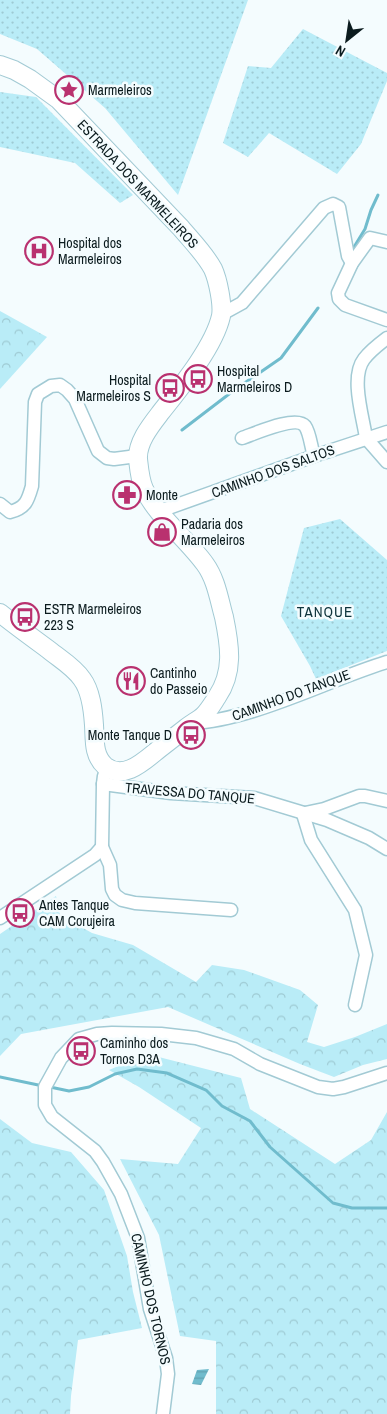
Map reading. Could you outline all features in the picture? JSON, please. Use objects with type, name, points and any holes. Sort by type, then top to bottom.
[{"type":"main road","name":"ESTRADA DOS MARMELEIROS","points":[[0,65],[30,79],[60,100],[198,248],[213,270],[220,293],[222,314],[216,332],[178,390],[150,427],[142,441],[138,456],[144,489],[160,512],[205,564],[214,579],[225,625],[230,656],[229,669],[224,687],[204,715],[130,770],[123,772],[115,771],[106,766]]},
{"type":"main road","points":[[0,613],[66,663],[83,680],[91,699],[95,748],[99,759],[106,766]]},
{"type":"street","points":[[222,314],[242,303],[324,208],[333,204],[339,207],[348,256],[352,263]]},
{"type":"street","points":[[387,242],[370,238],[352,263],[338,293],[339,299],[345,305],[387,320]]},
{"type":"street","points":[[387,338],[363,359],[358,374],[358,394],[366,438],[387,462]]},
{"type":"street","points":[[7,511],[19,510],[28,498],[32,486],[34,402],[38,394],[52,386],[60,385],[68,390],[75,400],[98,451],[107,458],[114,460],[138,456]]},
{"type":"street","points":[[242,438],[276,426],[293,422],[302,423],[306,428],[314,456]]},
{"type":"street","name":"CAMINHO DOS SALTOS","points":[[160,512],[314,456],[387,432]]},
{"type":"street","name":"CAMINHO DO TANQUE","points":[[193,723],[216,721],[278,703],[335,682],[361,670],[387,662]]},
{"type":"street","points":[[106,766],[103,784],[102,846],[110,865],[112,889],[115,896],[135,903],[231,910]]},
{"type":"street","name":"TRAVESSA DO TANQUE","points":[[103,784],[171,794],[254,798],[326,820],[369,838],[387,849]]},
{"type":"street","points":[[355,1004],[366,955],[355,910],[311,840],[303,814],[324,809],[359,796],[387,801]]},
{"type":"street","points":[[0,918],[95,855],[102,846]]},
{"type":"street","name":"CAMINHO DOS TORNOS","points":[[163,1414],[168,1374],[166,1358],[150,1309],[138,1238],[121,1194],[103,1162],[94,1151],[52,1117],[45,1105],[45,1087],[61,1058],[80,1039],[97,1034],[112,1032],[160,1034],[196,1038],[234,1049],[260,1064],[318,1087],[333,1089],[344,1087],[387,1073]]},
{"type":"green space","points":[[0,0],[248,0],[178,195],[105,108],[37,49],[0,34]]},
{"type":"green space","points":[[303,29],[387,73],[387,81],[361,144],[337,174],[269,133],[248,157],[223,143],[248,66],[271,68]]},
{"type":"green space","points":[[0,92],[36,97],[133,195],[120,203],[75,163],[0,147]]},
{"type":"green space","points":[[0,311],[47,337],[0,389]]},
{"type":"green space","points":[[340,519],[387,560],[387,651],[316,679],[281,616],[304,528]]},
{"type":"green space","points":[[56,896],[60,915],[92,933],[133,945],[196,982],[212,965],[244,970],[300,990],[318,1005],[307,1042],[324,1047],[387,1024],[387,1059],[363,1065],[334,1077],[168,1007],[21,1034],[0,1056],[0,934]]},
{"type":"green space","points":[[147,1054],[241,1078],[250,1109],[335,1164],[371,1140],[387,1112],[387,1414],[216,1414],[216,1341],[180,1336],[159,1235],[120,1159],[178,1164],[201,1128],[139,1087],[109,1070]]},
{"type":"green space","points":[[0,1119],[32,1143],[71,1152],[104,1190],[127,1256],[142,1328],[78,1340],[70,1414],[0,1414]]},
{"type":"shaded area","points":[[209,1369],[201,1385],[192,1384],[197,1370]]},
{"type":"waterway","points":[[354,247],[365,229],[378,195]]},
{"type":"waterway","points":[[182,430],[233,391],[281,358],[318,308]]},
{"type":"waterway","points":[[50,1087],[69,1091],[89,1087],[115,1074],[137,1069],[167,1073],[206,1090],[222,1106],[250,1121],[270,1147],[333,1203],[352,1208],[387,1208]]},
{"type":"waterway","points":[[0,1077],[43,1086]]},
{"type":"place","name":"Marmeleiros","points":[[69,90]]},
{"type":"place","name":"Hospital dos Marmeleiros","points":[[39,251]]},
{"type":"place","name":"Hospital Marmeleiros D","points":[[198,379]]},
{"type":"place","name":"Hospital Marmeleiros S","points":[[170,388]]},
{"type":"place","name":"Monte","points":[[127,495]]},
{"type":"place","name":"Padaria dos Marmeleiros","points":[[162,532]]},
{"type":"place","name":"ESTR Marmeleiros 223 S","points":[[25,617]]},
{"type":"place","name":"Cantinho do Passeio","points":[[131,681]]},
{"type":"place","name":"Monte Tanque D","points":[[191,735]]},
{"type":"place","name":"Antes Tanque CAM Corujeira","points":[[20,913]]},
{"type":"place","name":"Caminho dos Tornos D3A","points":[[81,1051]]},
{"type":"district","name":"TANQUE","points":[[325,611]]}]
